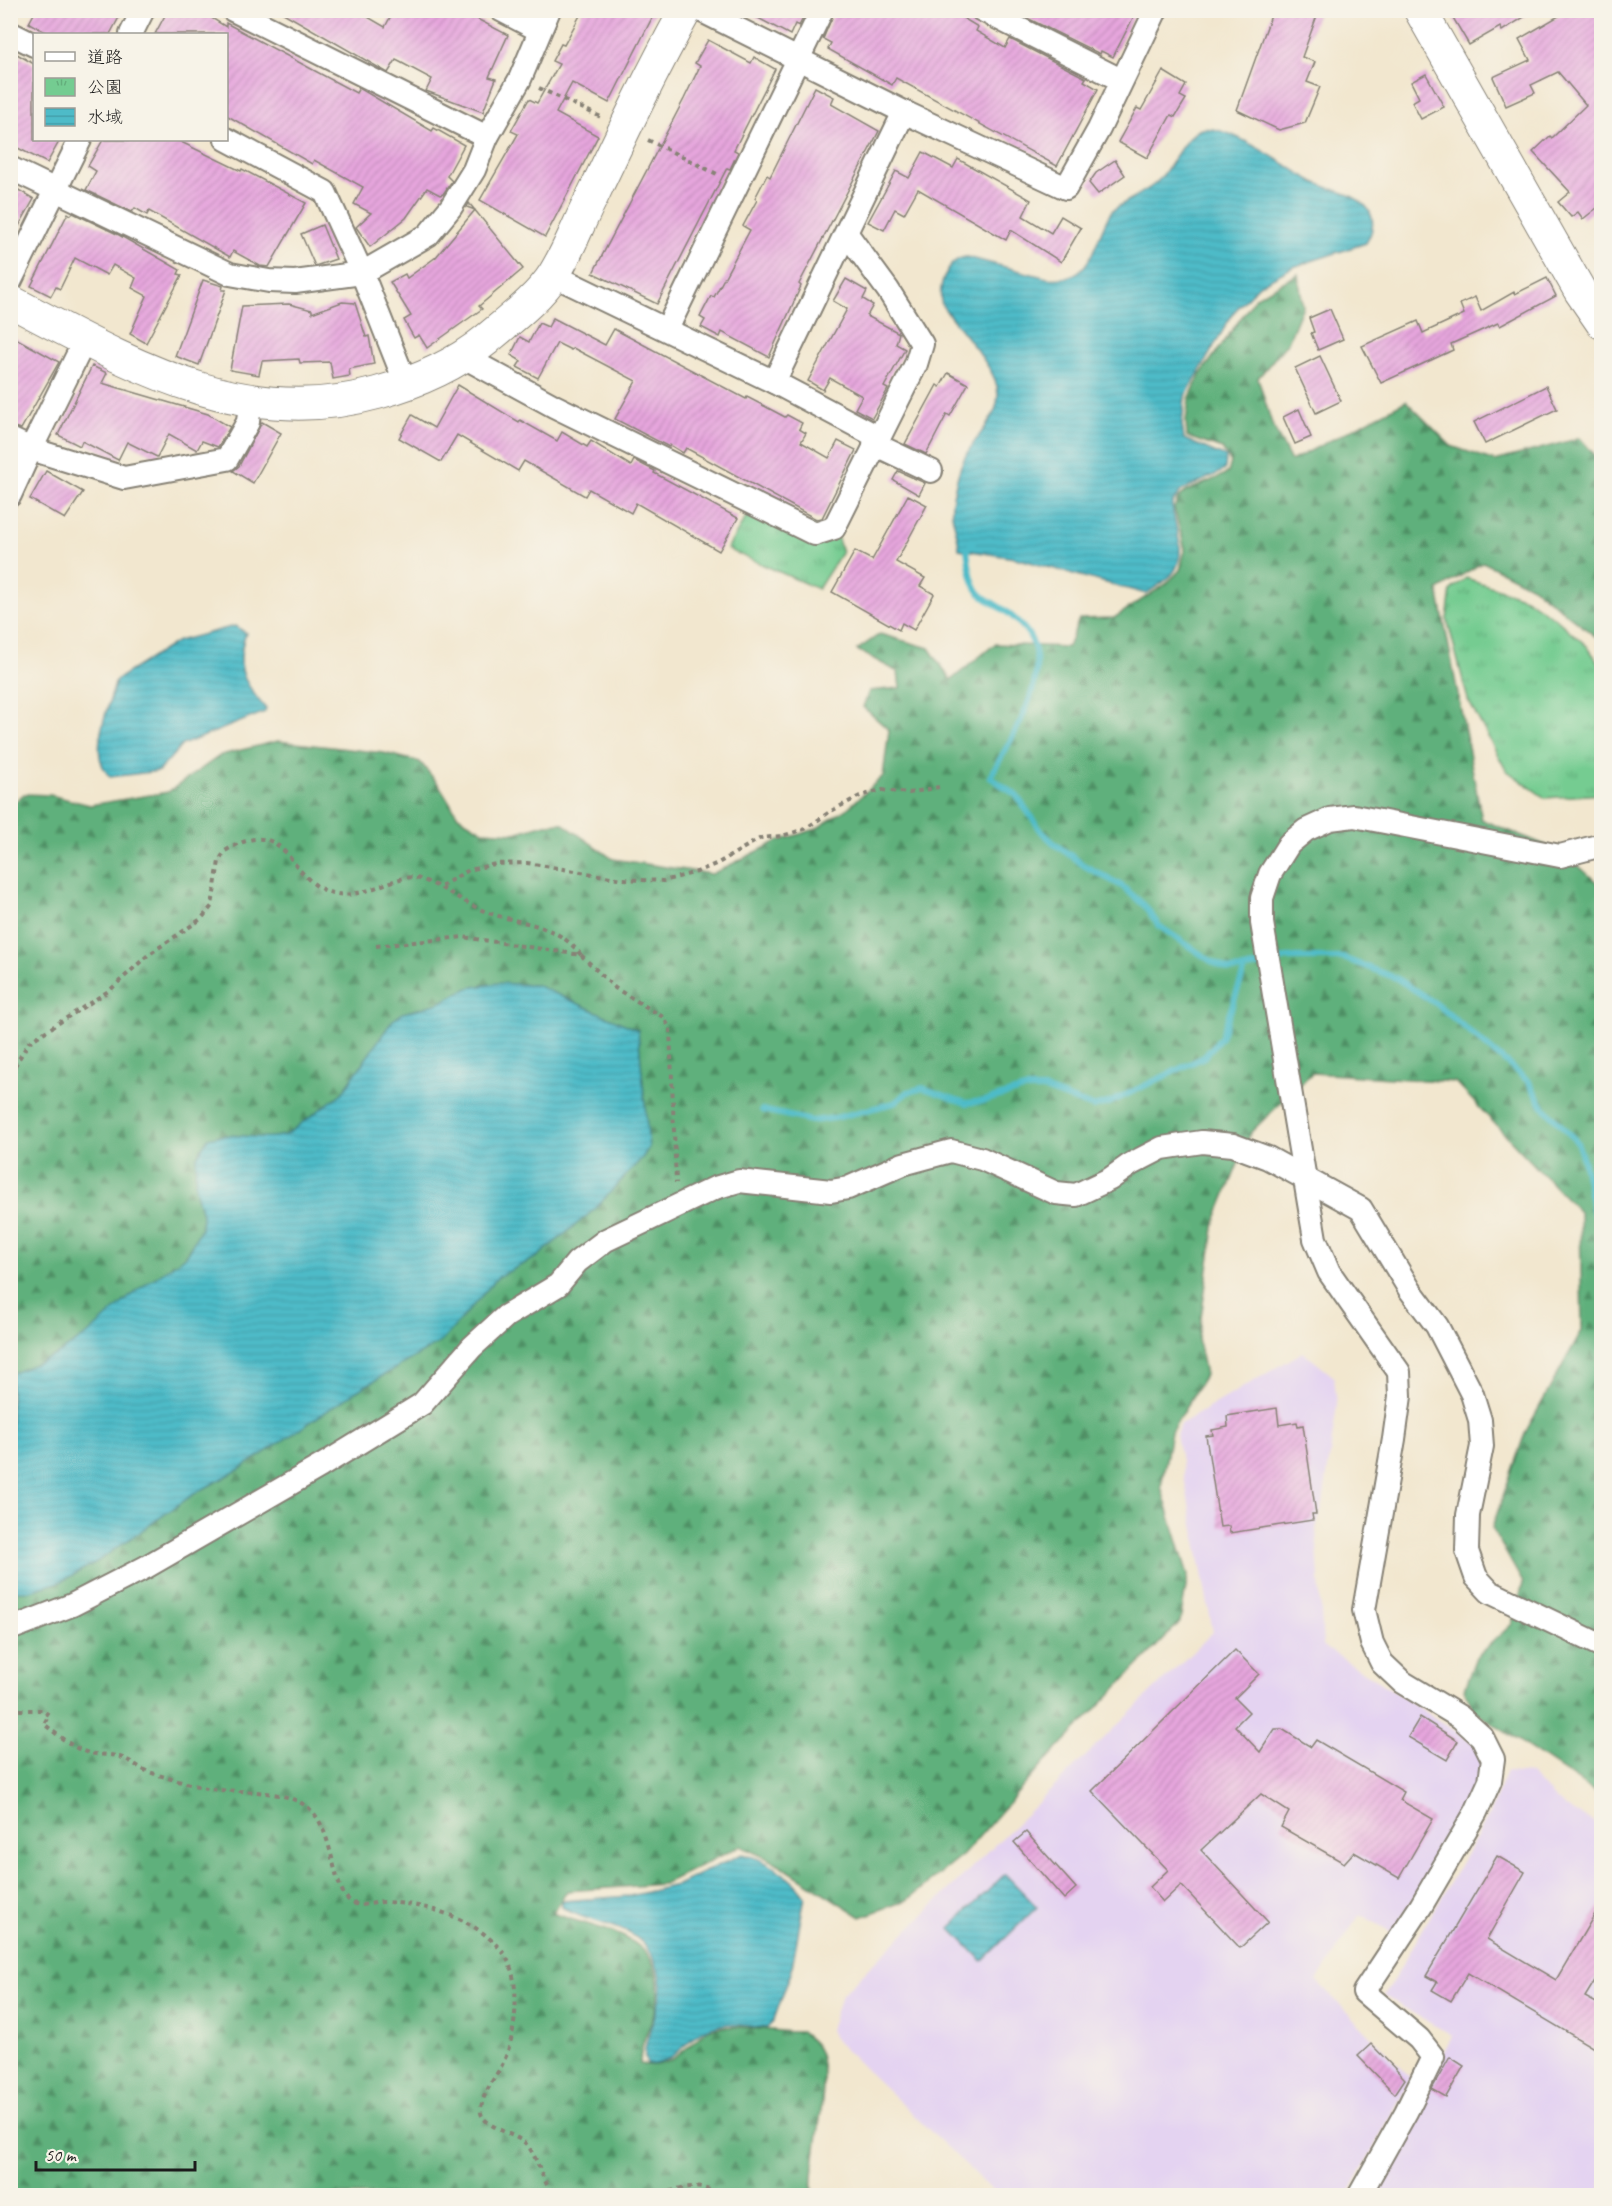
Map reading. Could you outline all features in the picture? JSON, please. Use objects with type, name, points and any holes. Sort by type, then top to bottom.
[{"type":"street","points":[[132,33],[143,10]]},
{"type":"street","points":[[233,10],[487,137]]},
{"type":"street","points":[[10,168],[230,274],[270,281],[295,282],[362,273],[428,235],[451,207],[474,170],[487,137],[520,79],[544,20],[501,10]]},
{"type":"street","points":[[10,301],[85,340],[197,390],[250,401],[305,406],[345,402],[406,384],[464,357],[512,318],[554,275],[686,10]]},
{"type":"street","points":[[700,10],[904,112],[1066,188],[1099,129],[1156,10]]},
{"type":"street","points":[[667,329],[822,10]]},
{"type":"street","points":[[982,10],[1121,80]]},
{"type":"street","points":[[1423,12],[1580,291],[1602,322]]},
{"type":"street","points":[[10,33],[33,44]]},
{"type":"street","points":[[774,382],[904,112]]},
{"type":"street","points":[[228,140],[325,192],[362,273],[406,384]]},
{"type":"street","points":[[10,282],[80,141]]},
{"type":"street","points":[[464,357],[554,406],[815,534],[834,528],[916,364],[922,344],[847,234]]},
{"type":"street","points":[[554,275],[774,382],[930,471]]},
{"type":"street","points":[[10,495],[20,444],[85,340]]},
{"type":"street","points":[[20,444],[124,478],[227,459],[248,422],[250,401]]},
{"type":"street","points":[[1359,2196],[1406,2112],[1433,2057],[1419,2039],[1364,1992],[1421,1905],[1476,1812],[1490,1781],[1493,1759],[1482,1737],[1460,1717],[1402,1682],[1382,1663],[1372,1643],[1364,1610],[1394,1439],[1400,1396],[1399,1372],[1329,1272],[1315,1239],[1266,949],[1262,898],[1270,874],[1290,844],[1306,830],[1330,819],[1354,816],[1384,820],[1560,856],[1602,845]]},
{"type":"street","points":[[10,1629],[72,1605],[146,1567],[301,1478],[422,1404],[472,1347],[507,1316],[558,1285],[578,1262],[606,1240],[684,1201],[738,1181],[831,1191],[903,1164],[951,1151],[982,1159],[1056,1193],[1076,1195],[1110,1179],[1131,1164],[1162,1148],[1184,1143],[1233,1145],[1268,1158],[1361,1209],[1410,1290],[1437,1326],[1472,1394],[1479,1420],[1482,1446],[1468,1515],[1467,1551],[1476,1577],[1490,1592],[1602,1646]]},
{"type":"path","points":[[520,79],[736,184]]},
{"type":"path","points":[[440,886],[469,870],[495,864],[527,863],[623,879],[663,881],[697,872],[718,863],[761,838],[782,836],[805,829],[831,811],[860,796],[882,790],[909,793],[939,787]]},
{"type":"path","points":[[10,1074],[29,1042],[110,990],[148,955],[201,919],[212,906],[219,861],[225,851],[260,838],[270,839],[283,847],[309,881],[334,894],[355,895],[415,877],[440,886],[489,913],[564,936],[615,988],[663,1017],[670,1028],[676,1186],[684,1201]]},
{"type":"path","points":[[376,946],[463,937],[581,955]]},
{"type":"path","points":[[10,1710],[42,1710],[49,1715],[44,1724],[87,1753],[124,1758],[148,1772],[219,1790],[290,1797],[305,1805],[321,1822],[331,1848],[342,1894],[349,1900],[356,1904],[384,1902],[412,1904],[439,1911],[464,1921],[494,1943],[512,1967],[514,2013],[505,2060],[484,2099],[481,2112],[485,2120],[528,2146],[543,2181],[556,2196]]},
{"type":"path","points":[[662,2196],[671,2190],[691,2186],[704,2186],[723,2196]]},
{"type":"shaded area","points":[[1303,1352],[1334,1377],[1337,1404],[1323,1504],[1316,1529],[1323,1646],[1477,1745],[1485,1758],[1480,1785],[1393,1933],[1360,1914],[1317,1981],[1411,2078],[1348,2195],[997,2195],[834,2039],[830,2029],[842,1994],[1213,1632],[1176,1434],[1181,1424]]},
{"type":"shaded area","points":[[1506,1772],[1530,1774],[1564,1807],[1601,1825],[1601,2195],[1367,2196],[1452,2036],[1384,1996],[1486,1821]]},
{"type":"green space","points":[[1298,274],[1303,306],[1288,342],[1258,378],[1272,424],[1291,461],[1406,401],[1451,446],[1495,461],[1580,438],[1601,462],[1601,641],[1534,588],[1483,562],[1438,590],[1482,820],[1563,852],[1601,886],[1601,1796],[1474,1711],[1464,1689],[1476,1657],[1512,1624],[1523,1583],[1492,1528],[1525,1433],[1582,1330],[1580,1213],[1455,1082],[1312,1073],[1251,1132],[1215,1221],[1198,1339],[1205,1375],[1171,1432],[1161,1487],[1188,1575],[1180,1622],[1042,1765],[963,1855],[907,1900],[861,1917],[775,1862],[740,1846],[664,1884],[567,1891],[553,1913],[629,1939],[643,1950],[653,1964],[658,1982],[656,2007],[644,2041],[640,2064],[665,2063],[705,2032],[717,2028],[740,2027],[801,2032],[815,2045],[821,2058],[823,2095],[813,2195],[11,2195],[10,806],[24,794],[50,795],[90,805],[168,792],[221,755],[278,741],[384,753],[420,762],[439,785],[458,816],[483,831],[515,833],[545,824],[562,823],[613,859],[712,874],[778,841],[816,829],[848,808],[883,776],[889,730],[863,707],[869,691],[900,688],[898,672],[857,650],[880,634],[929,648],[951,680],[995,644],[1068,647],[1079,619],[1114,618],[1166,584],[1180,570],[1185,549],[1174,508],[1178,498],[1187,491],[1228,473],[1231,462],[1222,449],[1187,437],[1186,421],[1189,399],[1200,375],[1256,297]]},
{"type":"green space","points":[[752,507],[836,533],[842,552],[818,589],[727,549]]},
{"type":"green space","points":[[1466,578],[1525,598],[1556,619],[1587,646],[1601,666],[1601,794],[1545,798],[1506,770],[1468,700],[1447,619],[1451,590]]},
{"type":"water","points":[[1201,129],[1213,129],[1243,140],[1314,182],[1357,199],[1368,209],[1372,218],[1372,231],[1366,243],[1293,267],[1259,285],[1233,313],[1185,397],[1182,424],[1184,439],[1226,457],[1225,470],[1181,491],[1172,503],[1180,557],[1173,573],[1164,582],[1146,594],[1015,558],[959,549],[952,516],[952,501],[957,480],[968,451],[994,413],[998,392],[991,371],[942,305],[942,283],[949,268],[960,259],[967,257],[1047,278],[1074,275],[1090,259],[1111,212],[1157,182],[1188,139]]},
{"type":"water","points":[[235,626],[246,633],[241,656],[243,674],[252,691],[266,709],[265,712],[182,745],[159,771],[110,777],[103,767],[100,743],[101,730],[116,680],[178,641]]},
{"type":"water","points":[[498,983],[536,985],[638,1030],[649,1147],[643,1157],[595,1209],[537,1257],[498,1277],[442,1341],[357,1391],[240,1469],[194,1494],[98,1561],[62,1581],[31,1591],[11,1591],[11,1374],[56,1355],[87,1335],[136,1291],[186,1256],[201,1228],[202,1215],[195,1188],[196,1158],[208,1138],[228,1135],[268,1137],[287,1134],[342,1093],[392,1021],[403,1013],[439,1003],[468,988]]},
{"type":"water","points":[[742,1854],[777,1869],[805,1896],[791,1972],[773,2022],[767,2028],[732,2024],[711,2027],[703,2030],[665,2061],[647,2064],[646,2045],[657,2009],[661,1983],[650,1953],[641,1941],[629,1933],[576,1914],[562,1907],[562,1901],[630,1896],[677,1885]]},
{"type":"water","points":[[1005,1874],[1037,1907],[982,1961],[950,1928]]},
{"type":"building","points":[[36,10],[123,10],[111,33],[47,33],[29,23]]},
{"type":"building","points":[[168,10],[199,10],[226,27],[226,23],[356,93],[359,88],[432,131],[434,128],[464,145],[447,176],[452,181],[440,195],[427,188],[406,218],[370,247],[356,227],[371,213],[354,204],[363,187],[314,160],[312,164],[228,116],[228,33],[156,33]]},
{"type":"building","points":[[278,10],[356,10],[385,27],[394,10],[460,10],[508,35],[489,77],[496,79],[483,112],[426,91],[432,79],[396,60],[388,73]]},
{"type":"building","points":[[583,10],[656,10],[609,103],[572,83],[556,113],[598,136],[545,237],[480,200],[518,134],[511,131],[529,99],[537,103],[559,64],[552,61],[561,44],[564,45]]},
{"type":"building","points":[[743,10],[807,10],[799,26],[795,24],[790,35]]},
{"type":"building","points":[[835,10],[950,10],[978,27],[976,31],[1005,48],[1010,39],[1086,78],[1084,81],[1098,89],[1057,166],[896,78],[892,85],[828,49],[831,43],[823,39]]},
{"type":"building","points":[[1026,10],[1137,10],[1113,57],[1101,51],[1100,54],[1023,16]]},
{"type":"building","points":[[1273,10],[1319,10],[1302,57],[1315,62],[1307,82],[1320,87],[1305,123],[1279,130],[1237,110]]},
{"type":"building","points":[[1462,10],[1535,10],[1502,31],[1500,27],[1469,45],[1452,16]]},
{"type":"building","points":[[1569,10],[1602,10],[1602,204],[1583,219],[1578,212],[1571,217],[1558,202],[1570,192],[1533,152],[1550,136],[1552,138],[1586,105],[1558,72],[1531,85],[1535,93],[1506,106],[1493,77],[1530,60],[1519,39]]},
{"type":"building","points":[[708,40],[751,63],[754,57],[775,69],[734,150],[738,152],[730,169],[727,168],[657,304],[593,273],[684,99],[700,66],[695,63]]},
{"type":"building","points":[[17,54],[33,63],[33,141],[59,141],[47,163],[10,144],[10,64]]},
{"type":"building","points":[[1163,71],[1186,85],[1180,96],[1186,99],[1175,117],[1171,115],[1147,158],[1118,142],[1137,108],[1141,110]]},
{"type":"building","points":[[1426,74],[1444,107],[1421,119],[1412,102],[1419,98],[1411,82]]},
{"type":"building","points":[[815,87],[834,97],[831,104],[879,131],[799,284],[801,286],[769,357],[722,332],[720,337],[701,327],[705,320],[700,317],[711,296],[714,297],[750,230],[743,226],[757,200],[755,198],[767,175],[770,177]]},
{"type":"building","points":[[102,141],[179,141],[241,171],[242,169],[306,203],[269,267],[260,266],[233,251],[230,257],[149,211],[147,215],[135,208],[132,212],[86,190],[96,171],[88,166]]},
{"type":"building","points":[[923,152],[953,168],[958,159],[1031,200],[1023,216],[1051,233],[1061,216],[1081,228],[1061,262],[1011,230],[1006,240],[918,189],[904,214],[895,209],[884,230],[868,222],[896,171],[909,178]]},
{"type":"building","points":[[1115,160],[1125,175],[1098,194],[1089,183],[1096,173]]},
{"type":"building","points":[[10,185],[34,199],[10,242]]},
{"type":"building","points":[[475,210],[523,269],[479,306],[482,309],[427,348],[419,335],[414,338],[404,320],[411,316],[390,282],[405,274],[407,278],[436,257]]},
{"type":"building","points":[[68,213],[71,215],[73,213],[119,235],[180,270],[178,274],[182,275],[146,343],[130,334],[147,296],[132,288],[136,278],[113,265],[107,275],[75,258],[60,289],[56,287],[51,296],[31,286]]},
{"type":"building","points":[[322,225],[336,259],[315,266],[301,234]]},
{"type":"building","points":[[1547,278],[1556,296],[1500,326],[1498,323],[1451,344],[1453,350],[1381,383],[1362,346],[1418,321],[1423,333],[1464,314],[1460,304],[1475,297],[1481,311],[1514,292],[1515,294]]},
{"type":"building","points":[[846,279],[867,291],[863,299],[873,305],[867,316],[899,333],[896,344],[905,349],[884,387],[888,389],[872,418],[855,409],[862,396],[830,378],[823,390],[808,381],[847,309],[833,301]]},
{"type":"building","points":[[203,280],[223,286],[222,290],[226,290],[199,365],[175,356]]},
{"type":"building","points":[[342,302],[355,303],[366,337],[369,336],[374,364],[349,369],[350,376],[333,379],[330,362],[300,363],[299,359],[262,361],[259,375],[230,370],[242,306],[289,304],[312,310],[312,313]]},
{"type":"building","points":[[1330,309],[1343,339],[1318,350],[1311,333],[1314,332],[1309,318]]},
{"type":"building","points":[[553,318],[605,345],[614,329],[746,399],[747,397],[785,417],[787,415],[802,423],[799,429],[806,433],[801,442],[829,458],[838,441],[856,450],[822,518],[816,519],[686,448],[683,453],[615,419],[636,381],[573,348],[571,350],[557,343],[538,378],[517,367],[521,361],[511,355],[520,337],[529,342],[539,323],[548,327]]},
{"type":"building","points":[[10,335],[59,362],[21,429],[10,426]]},
{"type":"building","points":[[1320,356],[1341,401],[1316,413],[1295,368]]},
{"type":"building","points":[[92,366],[107,373],[102,383],[208,414],[230,427],[218,447],[202,441],[197,450],[169,434],[157,457],[127,442],[118,460],[82,441],[80,446],[58,435]]},
{"type":"building","points":[[948,373],[968,384],[950,416],[947,414],[926,454],[905,444],[937,385],[940,387]]},
{"type":"building","points":[[458,385],[519,422],[520,420],[557,441],[562,432],[587,447],[591,441],[631,466],[634,460],[738,518],[719,551],[636,503],[631,513],[589,489],[585,496],[524,461],[518,471],[457,435],[441,462],[399,438],[412,415],[434,428]]},
{"type":"building","points":[[1546,386],[1557,409],[1485,444],[1474,422]]},
{"type":"building","points":[[1299,409],[1311,437],[1295,444],[1283,417]]},
{"type":"building","points":[[262,422],[281,433],[253,483],[233,471],[239,466]]},
{"type":"building","points":[[46,471],[83,492],[65,519],[30,499]]},
{"type":"building","points":[[898,471],[925,483],[919,495],[893,480]]},
{"type":"building","points":[[908,495],[927,505],[896,562],[925,578],[920,586],[934,594],[914,630],[902,623],[899,630],[832,592],[855,551],[872,560]]},
{"type":"building","points":[[1277,1408],[1279,1425],[1297,1422],[1298,1426],[1303,1425],[1316,1514],[1312,1514],[1313,1520],[1230,1533],[1229,1526],[1220,1527],[1206,1436],[1213,1435],[1212,1430],[1228,1427],[1227,1416]]},
{"type":"building","points":[[1235,1650],[1259,1674],[1235,1698],[1249,1712],[1235,1726],[1260,1752],[1275,1729],[1282,1729],[1311,1747],[1316,1740],[1404,1792],[1400,1800],[1433,1819],[1399,1878],[1354,1852],[1344,1863],[1281,1827],[1289,1812],[1261,1794],[1201,1850],[1268,1922],[1240,1948],[1181,1885],[1163,1902],[1150,1887],[1168,1870],[1092,1791]]},
{"type":"building","points":[[1420,1717],[1458,1741],[1447,1760],[1408,1737]]},
{"type":"building","points":[[1026,1832],[1076,1888],[1064,1899],[1014,1842]]},
{"type":"building","points":[[1497,1856],[1525,1872],[1487,1939],[1556,1980],[1602,1902],[1602,1969],[1585,1997],[1602,2006],[1602,2053],[1468,1973],[1451,2001],[1432,1990],[1437,1982],[1426,1976]]},
{"type":"building","points":[[1371,2044],[1405,2079],[1395,2094],[1358,2056]]},
{"type":"building","points":[[1450,2057],[1464,2066],[1446,2097],[1432,2089]]},
{"type":"waterway","points":[[972,543],[967,549],[970,569],[978,591],[1010,614],[1022,626],[1033,643],[1036,661],[1035,682],[1020,723],[990,777],[1016,795],[1042,832],[1056,845],[1085,866],[1122,886],[1145,906],[1159,926],[1211,961],[1229,970],[1245,969],[1287,958],[1343,958],[1396,978],[1438,1005],[1529,1082],[1542,1105],[1577,1142],[1583,1159],[1594,1213],[1602,1226]]},
{"type":"waterway","points":[[762,1110],[812,1121],[835,1118],[894,1103],[908,1092],[923,1088],[966,1103],[984,1101],[1024,1089],[1044,1089],[1093,1107],[1111,1102],[1204,1057],[1221,1038],[1245,969]]}]
